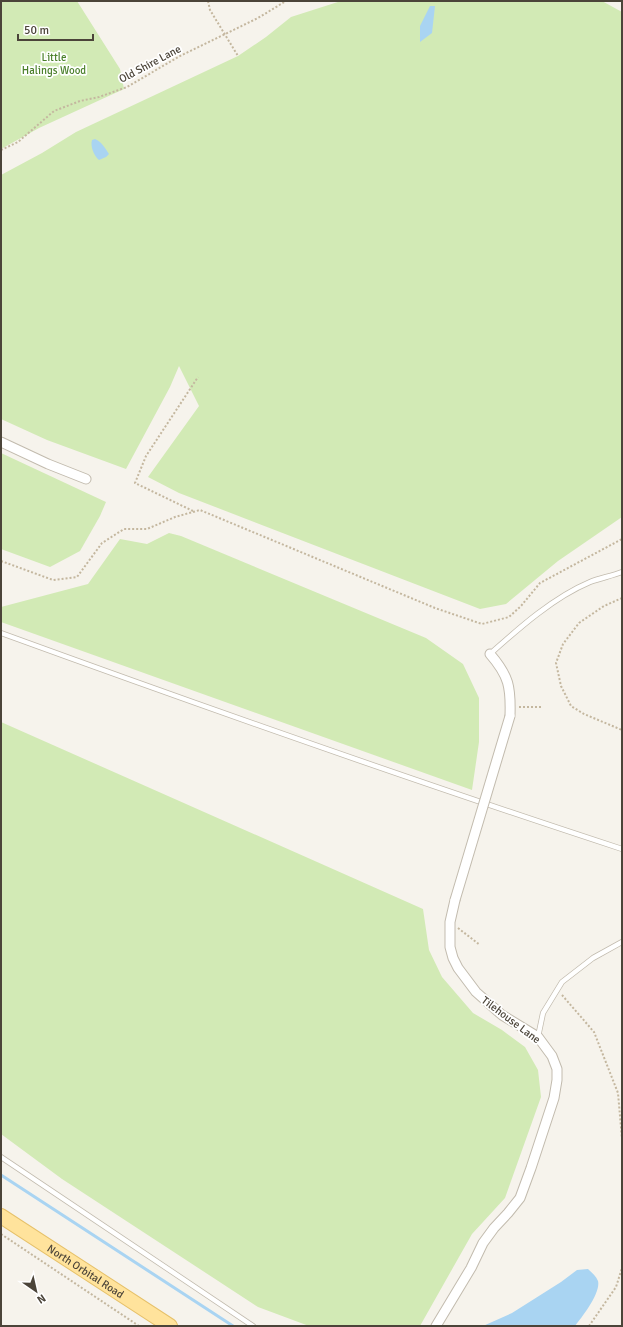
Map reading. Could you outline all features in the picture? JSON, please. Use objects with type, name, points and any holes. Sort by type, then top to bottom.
[{"type":"main road","name":"North Orbital Road","points":[[1,1216],[170,1326]]},
{"type":"street","points":[[1,442],[86,480]]},
{"type":"street","name":"Tilehouse Lane","points":[[436,1326],[471,1268],[483,1243],[520,1198],[554,1098],[557,1080],[557,1069],[552,1056],[538,1037],[502,1015],[476,992],[458,968],[450,947],[450,922],[455,900],[510,716],[509,685],[501,667],[490,654]]},
{"type":"lane","points":[[490,654],[527,622],[562,597],[590,582],[622,572]]},
{"type":"lane","points":[[1,633],[220,712],[622,849]]},
{"type":"lane","points":[[538,1037],[543,1013],[562,982],[593,958],[622,942]]},
{"type":"lane","points":[[1,1157],[253,1326]]},
{"type":"path","points":[[208,1],[210,10],[238,56]]},
{"type":"path","name":"Old Shire Lane","points":[[1,150],[18,142],[54,112],[80,101],[99,97],[127,87],[180,56],[258,18],[286,1]]},
{"type":"path","points":[[194,512],[135,483],[146,456],[198,377]]},
{"type":"path","points":[[1,561],[53,580],[77,577],[102,543],[124,529],[147,529],[175,517],[200,510],[435,608],[482,624],[509,617],[521,606],[540,583],[622,539]]},
{"type":"path","points":[[622,598],[604,606],[579,623],[563,644],[556,664],[561,686],[572,706],[584,714],[622,730]]},
{"type":"path","points":[[510,706],[542,707]]},
{"type":"path","points":[[450,922],[480,945]]},
{"type":"path","points":[[557,990],[594,1032],[618,1093],[622,1139]]},
{"type":"path","points":[[1,1234],[139,1326]]},
{"type":"path","points":[[589,1326],[616,1287],[622,1268]]},
{"type":"green space","name":"Little Halings Wood","points":[[1,1],[77,1],[120,69],[124,89],[39,128],[1,149]]},
{"type":"green space","points":[[341,1],[602,1],[622,12],[622,517],[558,561],[506,604],[480,609],[179,493],[148,477],[199,406],[179,366],[170,387],[126,469],[47,440],[1,419],[1,175],[42,153],[76,132],[238,56],[266,37],[291,17]]},
{"type":"green space","points":[[1,453],[106,502],[100,516],[80,551],[50,567],[1,549]]},
{"type":"green space","points":[[169,533],[181,536],[426,638],[463,664],[479,698],[479,742],[472,790],[1,622],[1,607],[88,584],[120,539],[147,544]]},
{"type":"green space","points":[[1,722],[423,909],[429,950],[442,977],[473,1013],[502,1030],[525,1047],[538,1070],[541,1097],[505,1198],[472,1234],[420,1326],[309,1326],[258,1307],[62,1179],[1,1134]]},
{"type":"water","points":[[430,6],[435,6],[432,33],[420,42],[420,26]]},
{"type":"water","points":[[95,139],[105,147],[109,154],[99,160],[92,148],[92,140]]},
{"type":"water","points":[[588,1269],[598,1281],[597,1292],[575,1326],[483,1326],[512,1313],[577,1270]]},
{"type":"waterway","points":[[1,1175],[233,1326]]}]
